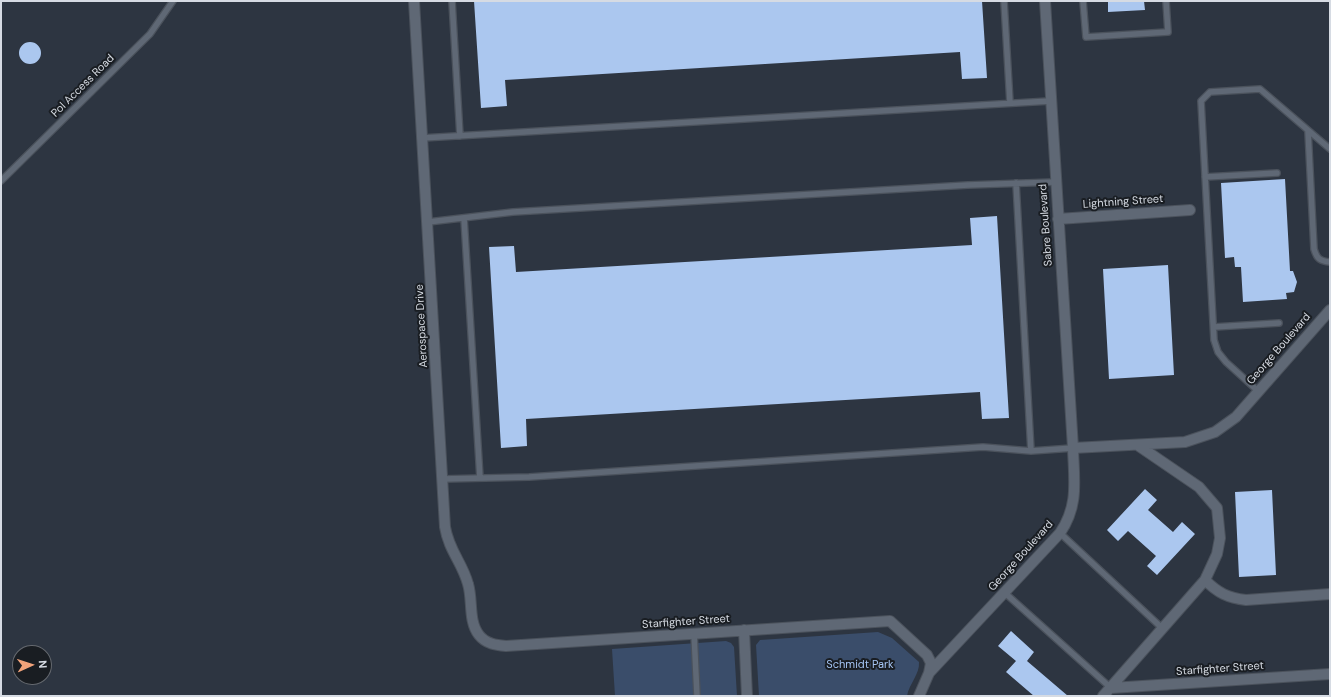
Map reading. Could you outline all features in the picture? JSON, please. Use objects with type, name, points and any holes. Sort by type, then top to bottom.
[{"type":"street","name":"Aerospace Drive","points":[[414,1],[442,479],[447,540],[468,583],[475,630],[485,641]]},
{"type":"street","name":"Sabre Boulevard","points":[[1045,1],[1050,101],[1073,448]]},
{"type":"street","name":"Lightning Street","points":[[1058,218],[1190,210]]},
{"type":"street","name":"George Boulevard","points":[[919,696],[930,673],[1060,533],[1069,520],[1075,495],[1073,448],[1139,446],[1185,442],[1215,432],[1236,417],[1330,310]]},
{"type":"street","points":[[1104,696],[1205,580],[1217,554],[1220,538],[1217,508],[1198,487],[1139,446]]},
{"type":"street","points":[[1205,580],[1223,595],[1246,600],[1330,594]]},
{"type":"street","name":"Starfighter Street","points":[[485,641],[492,644],[506,646],[890,621],[927,655],[931,663],[930,673]]},
{"type":"street","points":[[744,630],[747,696]]},
{"type":"street","name":"Starfighter Street","points":[[1111,688],[1330,674]]},
{"type":"lane","name":"Pol Access Road","points":[[1,181],[150,34],[173,1]]},
{"type":"lane","points":[[452,1],[460,136]]},
{"type":"lane","points":[[1004,1],[1010,103]]},
{"type":"lane","points":[[1083,1],[1086,37],[1168,32],[1166,1]]},
{"type":"lane","points":[[1258,392],[1226,362],[1218,352],[1214,327],[1201,101],[1210,92],[1260,89],[1330,149]]},
{"type":"lane","points":[[422,138],[1050,101]]},
{"type":"lane","points":[[1308,131],[1314,249],[1316,257],[1321,261],[1330,262]]},
{"type":"lane","points":[[1205,177],[1277,173]]},
{"type":"lane","points":[[428,222],[520,211],[1056,182]]},
{"type":"lane","points":[[1016,184],[1030,451]]},
{"type":"lane","points":[[464,218],[480,478]]},
{"type":"lane","points":[[1214,327],[1279,323]]},
{"type":"lane","points":[[442,479],[529,477],[983,447],[1030,451],[1073,448]]},
{"type":"lane","points":[[1060,533],[1162,628]]},
{"type":"lane","points":[[1005,593],[1111,688]]},
{"type":"lane","points":[[694,633],[697,696]]},
{"type":"green space","name":"Schmidt Park","points":[[878,632],[892,638],[919,662],[918,671],[907,696],[759,696],[756,645],[760,640]]},
{"type":"green space","points":[[726,641],[731,643],[734,647],[737,696],[615,696],[612,649]]},
{"type":"building","points":[[474,1],[982,1],[987,78],[962,79],[960,52],[505,80],[507,106],[481,108]]},
{"type":"building","points":[[1108,1],[1144,1],[1145,10],[1108,12]]},
{"type":"building","points":[[30,42],[38,45],[41,53],[38,61],[30,64],[22,61],[19,53],[22,45]]},
{"type":"building","points":[[1285,179],[1290,271],[1293,271],[1297,282],[1294,292],[1286,293],[1287,299],[1243,302],[1241,267],[1235,267],[1234,257],[1225,258],[1221,183]]},
{"type":"building","points":[[997,216],[1009,418],[982,419],[980,392],[526,419],[527,446],[501,448],[489,247],[514,246],[516,272],[972,245],[970,218]]},
{"type":"building","points":[[1168,265],[1174,375],[1109,379],[1103,269]]},
{"type":"building","points":[[1145,489],[1157,500],[1148,510],[1173,532],[1182,522],[1195,534],[1157,575],[1147,566],[1156,556],[1128,531],[1118,541],[1107,530]]},
{"type":"building","points":[[1272,490],[1276,575],[1239,577],[1235,492]]},
{"type":"building","points":[[1011,631],[1034,652],[1027,661],[1068,696],[1034,696],[1006,672],[1016,661],[998,646]]}]
